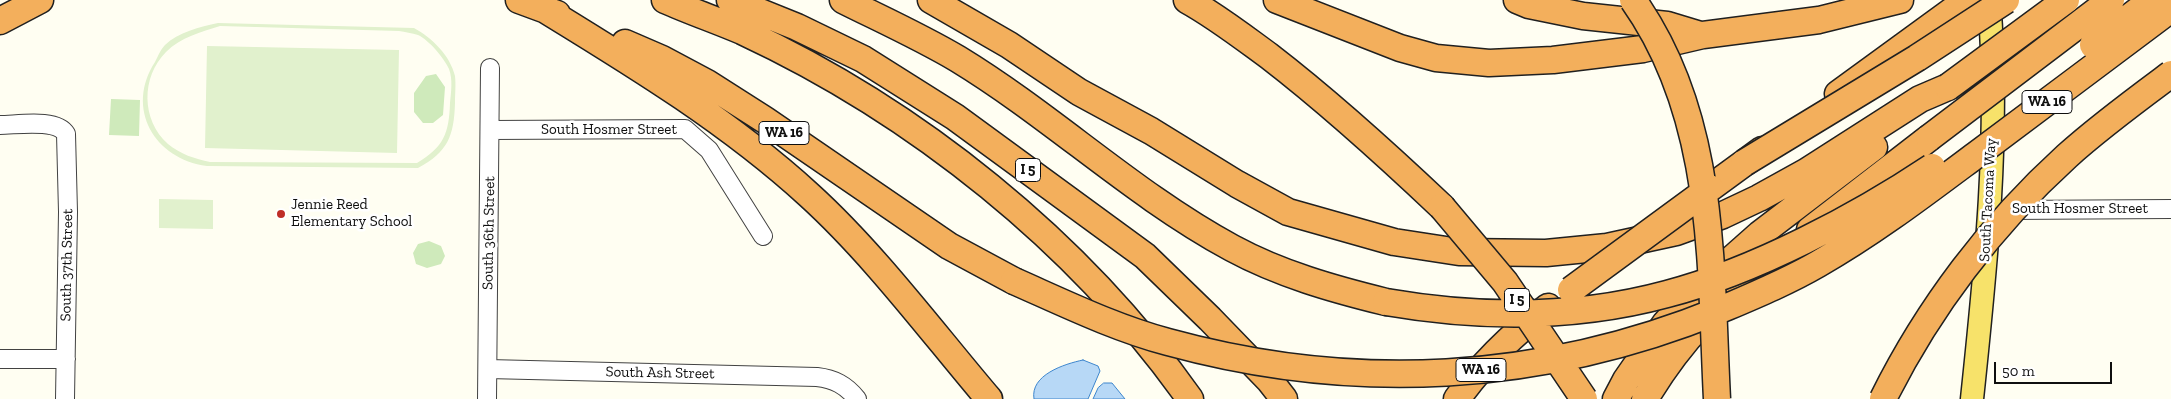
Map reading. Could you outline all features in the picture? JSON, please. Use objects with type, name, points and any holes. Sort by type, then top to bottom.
[{"type":"highway","points":[[0,21],[40,0]]},
{"type":"highway","points":[[664,0],[741,31],[808,66],[908,126],[969,169],[1019,211],[1113,302],[1190,399]]},
{"type":"highway","name":"I 5","points":[[730,0],[797,27],[863,59],[955,117],[1145,256],[1210,319],[1270,381],[1284,399]]},
{"type":"highway","points":[[843,0],[957,58],[992,81],[1188,222],[1234,249],[1280,270],[1332,289],[1386,302],[1435,310],[1488,314],[1562,312],[1615,305],[1666,295],[1748,266],[1813,236],[1910,182],[1955,152],[2152,0]]},
{"type":"highway","points":[[931,0],[1009,46],[1079,92],[1152,132],[1237,184],[1288,212],[1394,242],[1459,252],[1546,253],[1590,249],[1676,232],[1724,215],[1759,198],[1806,172],[1920,99],[1948,87]]},
{"type":"highway","name":"I 5","points":[[1188,0],[1246,39],[1312,89],[1374,142],[1442,207],[1505,282],[1584,399]]},
{"type":"highway","points":[[1277,0],[1400,48],[1436,58],[1489,63],[1553,60],[1625,52],[1703,36],[1819,20],[1900,0]]},
{"type":"highway","points":[[1518,0],[1583,16],[1667,25],[1703,36]]},
{"type":"highway","points":[[1633,0],[1652,31],[1679,88],[1703,176],[1708,216],[1717,399]]},
{"type":"highway","points":[[1851,12],[1874,0]]},
{"type":"highway","points":[[1457,399],[1488,360],[1512,334],[1967,0]]},
{"type":"highway","points":[[1744,163],[1917,58],[2006,0]]},
{"type":"highway","points":[[1616,399],[1626,380],[1665,324],[1690,296],[1760,234],[1927,107],[1948,87],[2066,0]]},
{"type":"highway","points":[[1645,399],[1687,337],[1725,299],[1929,138],[2111,0]]},
{"type":"highway","points":[[530,3],[647,72],[695,105],[760,153],[810,196],[881,271],[989,399]]},
{"type":"highway","name":"WA 16","points":[[530,3],[662,59],[707,83],[765,120],[949,246],[1014,281],[1088,314],[1165,341],[1221,355],[1283,367],[1363,374],[1409,375],[1464,372],[1527,365],[1589,352],[1684,325],[1773,287],[1819,264],[1877,227],[2171,9]]},
{"type":"highway","points":[[1883,399],[1928,320],[1973,257],[2001,225],[2067,156],[2171,74]]},
{"type":"main road","name":"South Tacoma Way","points":[[1972,399],[1989,210],[1994,80],[1989,0]]},
{"type":"street","name":"South 36th Street","points":[[487,399],[490,68]]},
{"type":"street","name":"South 37th Street","points":[[0,125],[52,125],[60,127],[65,131],[68,145],[65,399]]},
{"type":"street","name":"South Hosmer Street","points":[[490,130],[685,129],[709,150],[763,236]]},
{"type":"street","name":"South Hosmer Street","points":[[1989,210],[2171,209]]},
{"type":"street","points":[[0,359],[66,359]]},
{"type":"street","name":"South Ash Street","points":[[488,369],[784,375],[832,380],[843,385],[857,399]]},
{"type":"green space","points":[[218,23],[414,28],[445,54],[453,68],[455,86],[451,134],[443,149],[418,168],[207,166],[188,161],[172,153],[159,142],[150,129],[144,113],[143,97],[146,79],[160,53],[170,40],[197,28]],"holes":[[[220,26],[399,31],[418,35],[427,41],[444,60],[451,77],[446,131],[439,145],[417,163],[210,162],[188,156],[173,148],[159,134],[153,123],[149,111],[148,98],[152,74],[158,62],[178,42],[199,33]]]},
{"type":"green space","points":[[207,46],[399,50],[397,153],[205,148]]},
{"type":"green space","points":[[436,74],[445,87],[443,115],[433,123],[423,123],[414,112],[414,93],[426,76]]},
{"type":"green space","points":[[111,99],[140,100],[139,136],[109,135]]},
{"type":"green space","points":[[159,199],[213,200],[213,229],[159,228]]},
{"type":"green space","points":[[429,241],[441,246],[445,256],[441,264],[427,268],[416,264],[413,253],[418,244]]},
{"type":"water","points":[[1083,360],[1098,366],[1100,371],[1088,399],[1034,399],[1037,383],[1043,377],[1067,364]]},
{"type":"water","points":[[1104,383],[1112,383],[1125,399],[1093,399],[1098,388]]},
{"type":"place","name":"Jennie Reed Elementary School","points":[[281,214]]}]
